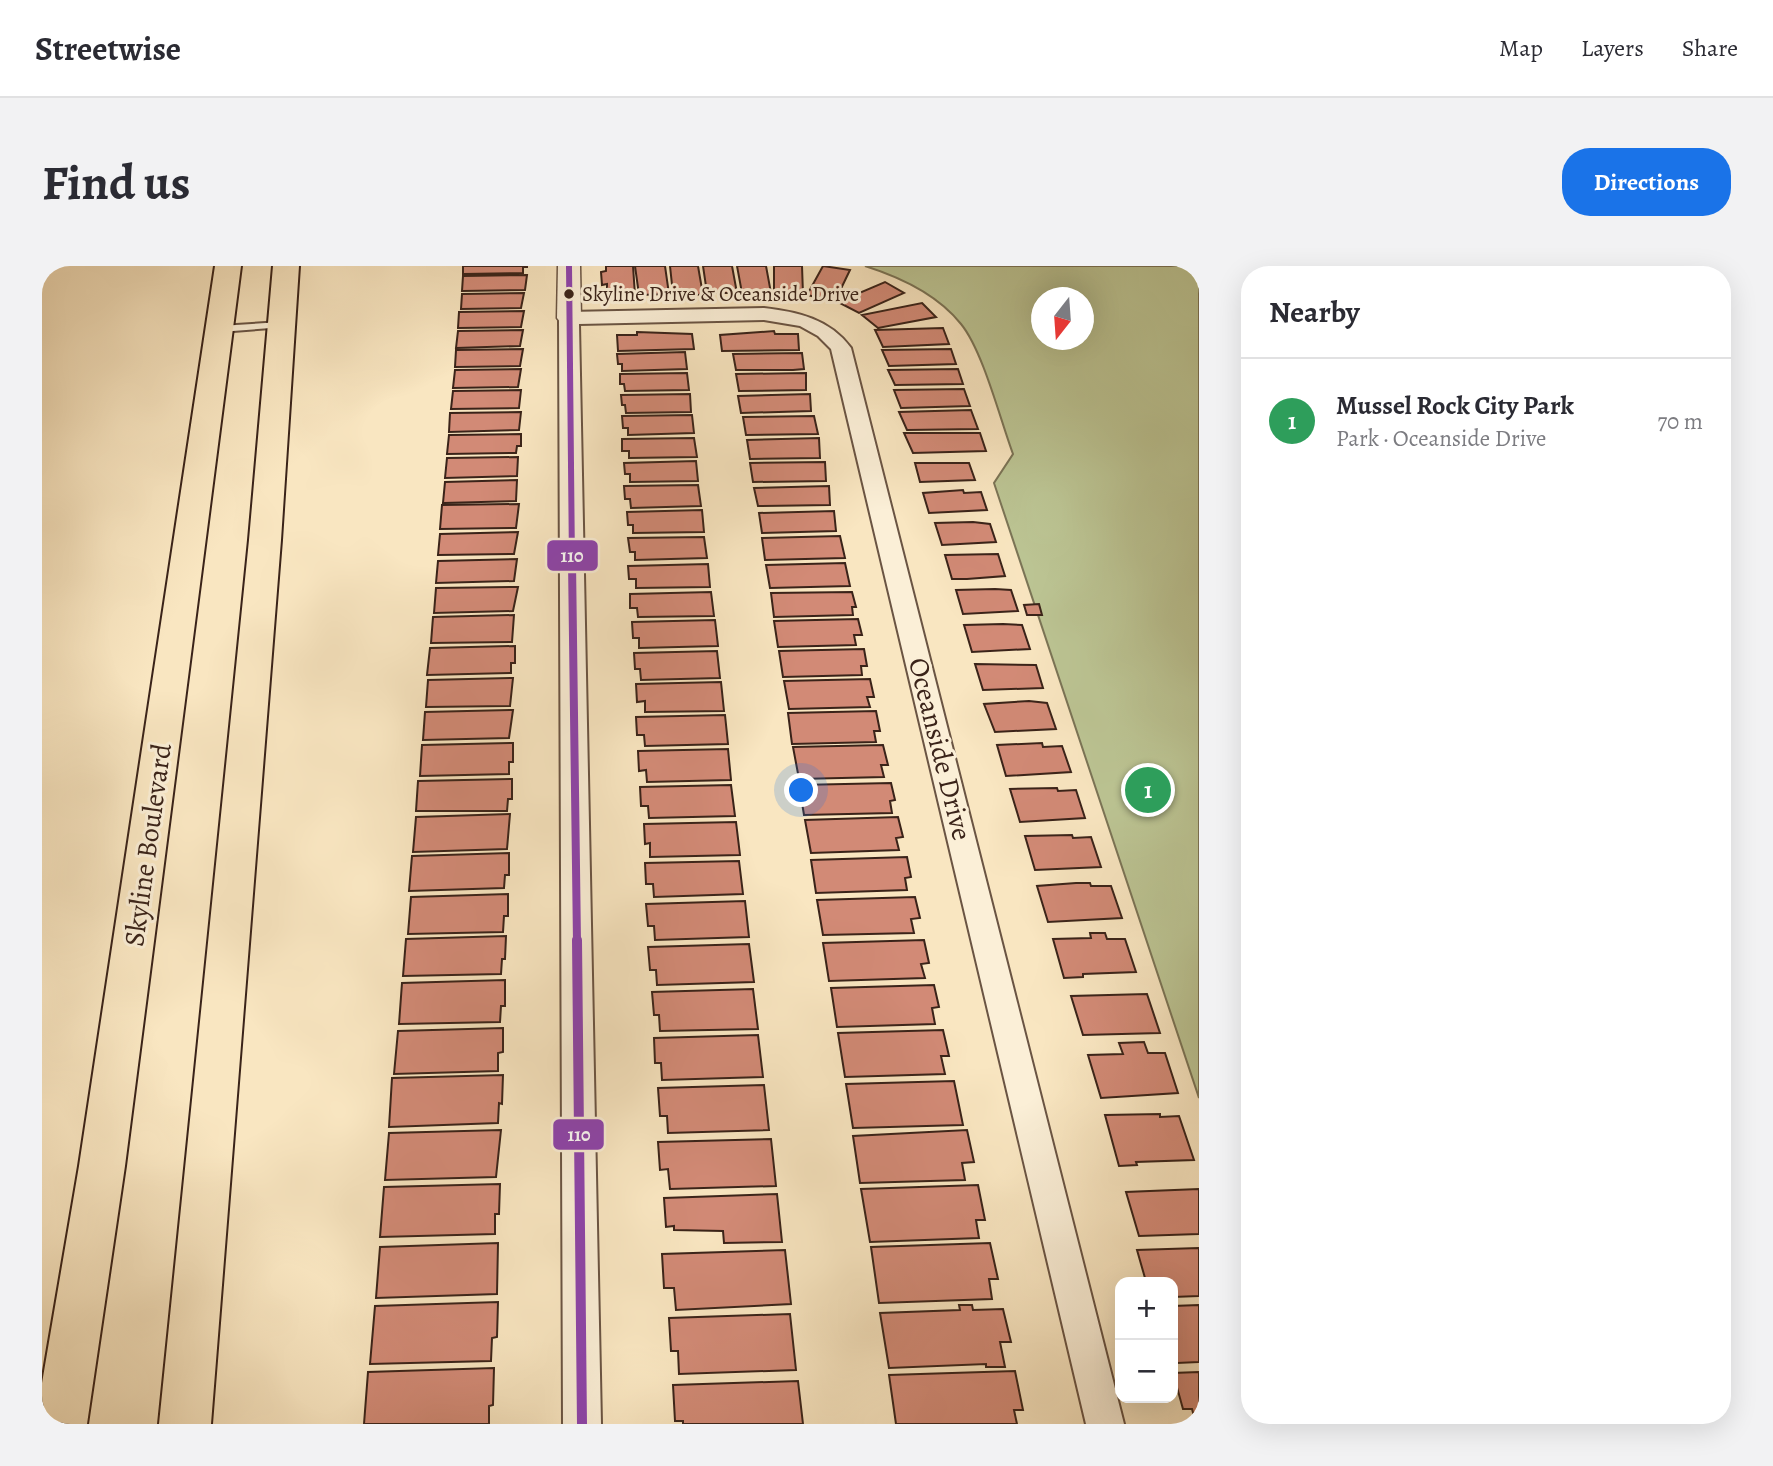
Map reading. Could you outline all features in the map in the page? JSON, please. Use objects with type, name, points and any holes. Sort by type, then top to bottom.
[{"type":"main road","name":"Skyline Boulevard","points":[[61,1424],[104,1153],[228,266]]},
{"type":"main road","points":[[185,1424],[265,540],[286,266]]},
{"type":"street","points":[[569,266],[582,1424]]},
{"type":"street","name":"Oceanside Drive","points":[[569,318],[785,316],[820,327],[833,337],[841,348],[1105,1424]]},
{"type":"lane","points":[[220,329],[281,325]]},
{"type":"green space","points":[[865,266],[1199,266],[1199,1098],[994,483],[1013,454],[984,368],[969,336],[952,314],[930,296],[905,282]]},
{"type":"building","points":[[463,266],[527,267],[523,267],[523,273],[463,274]]},
{"type":"building","points":[[606,266],[633,266],[635,295],[607,297],[607,284],[602,285],[601,272],[606,271]]},
{"type":"building","points":[[635,266],[665,266],[669,294],[639,295]]},
{"type":"building","points":[[670,266],[698,266],[703,295],[673,294]]},
{"type":"building","points":[[703,266],[732,266],[737,293],[707,293]]},
{"type":"building","points":[[737,266],[766,266],[771,293],[742,293]]},
{"type":"building","points":[[774,266],[802,266],[803,294],[774,291]]},
{"type":"building","points":[[823,266],[850,270],[835,301],[807,295]]},
{"type":"building","points":[[527,275],[525,290],[462,291],[463,276]]},
{"type":"building","points":[[885,282],[904,293],[859,313],[838,302]]},
{"type":"building","points":[[524,293],[521,308],[461,309],[462,294]]},
{"type":"building","points":[[922,303],[936,317],[878,328],[862,315]]},
{"type":"building","points":[[524,311],[521,327],[458,328],[459,312]]},
{"type":"building","points":[[943,328],[949,344],[883,347],[875,330]]},
{"type":"building","points":[[523,330],[520,346],[456,348],[458,331]]},
{"type":"building","points":[[774,331],[775,334],[798,334],[799,350],[722,351],[720,335]]},
{"type":"building","points":[[637,332],[692,334],[694,349],[618,351],[617,335],[637,335]]},
{"type":"building","points":[[523,349],[520,366],[455,367],[456,350]]},
{"type":"building","points":[[951,349],[956,364],[889,366],[882,350]]},
{"type":"building","points":[[685,352],[687,369],[622,371],[622,364],[618,364],[617,354]]},
{"type":"building","points":[[802,353],[804,369],[793,370],[736,370],[733,354]]},
{"type":"building","points":[[521,369],[518,387],[453,388],[455,370]]},
{"type":"building","points":[[958,369],[963,384],[895,385],[888,370]]},
{"type":"building","points":[[687,373],[689,390],[625,391],[624,384],[620,384],[620,374]]},
{"type":"building","points":[[806,373],[806,390],[739,391],[736,374]]},
{"type":"building","points":[[964,389],[970,406],[901,408],[894,390]]},
{"type":"building","points":[[521,390],[519,408],[451,409],[453,391]]},
{"type":"building","points":[[690,394],[691,412],[626,413],[621,395]]},
{"type":"building","points":[[810,394],[811,411],[741,413],[738,396]]},
{"type":"building","points":[[971,410],[978,429],[907,430],[899,412]]},
{"type":"building","points":[[521,412],[519,430],[449,432],[450,413]]},
{"type":"building","points":[[692,415],[694,433],[628,435],[628,428],[623,428],[622,416]]},
{"type":"building","points":[[814,416],[818,434],[746,435],[743,417]]},
{"type":"building","points":[[904,433],[980,433],[986,451],[913,453]]},
{"type":"building","points":[[521,434],[521,446],[517,446],[516,453],[447,454],[449,435]]},
{"type":"building","points":[[694,438],[697,457],[629,458],[629,451],[622,451],[622,439]]},
{"type":"building","points":[[819,438],[820,458],[750,459],[747,440]]},
{"type":"building","points":[[518,457],[517,476],[445,478],[447,458]]},
{"type":"building","points":[[696,461],[698,481],[630,482],[630,474],[625,474],[624,463]]},
{"type":"building","points":[[825,462],[826,481],[753,482],[750,463]]},
{"type":"building","points":[[915,463],[969,463],[975,480],[920,482]]},
{"type":"building","points":[[517,480],[516,501],[443,503],[445,482]]},
{"type":"building","points":[[698,485],[701,506],[631,508],[630,499],[625,499],[624,486]]},
{"type":"building","points":[[829,486],[830,505],[758,506],[754,488]]},
{"type":"building","points":[[963,490],[964,493],[981,492],[987,510],[929,513],[923,493]]},
{"type":"building","points":[[519,504],[516,528],[440,529],[442,505]]},
{"type":"building","points":[[702,510],[704,532],[633,533],[633,525],[628,525],[627,512]]},
{"type":"building","points":[[834,511],[836,531],[762,533],[759,513]]},
{"type":"building","points":[[935,523],[990,524],[996,542],[942,545]]},
{"type":"building","points":[[518,532],[514,554],[438,555],[440,534]]},
{"type":"building","points":[[840,536],[845,558],[765,560],[762,538]]},
{"type":"building","points":[[704,537],[707,558],[635,560],[635,552],[630,552],[628,538]]},
{"type":"building","points":[[998,554],[1005,576],[967,579],[952,579],[945,555]]},
{"type":"building","points":[[517,559],[514,581],[436,583],[438,561]]},
{"type":"building","points":[[845,563],[850,586],[770,588],[766,565]]},
{"type":"building","points":[[708,564],[710,587],[636,588],[636,579],[629,579],[628,566]]},
{"type":"building","points":[[518,587],[513,611],[434,613],[436,588]]},
{"type":"building","points":[[956,590],[1011,590],[1018,611],[963,614]]},
{"type":"building","points":[[711,592],[714,616],[638,617],[637,608],[630,608],[630,594]]},
{"type":"building","points":[[852,592],[856,607],[852,607],[853,615],[774,617],[771,593]]},
{"type":"building","points":[[1039,604],[1042,615],[1027,615],[1024,605]]},
{"type":"building","points":[[514,615],[512,642],[431,643],[433,617]]},
{"type":"building","points":[[858,619],[862,635],[854,635],[856,645],[778,647],[774,621]]},
{"type":"building","points":[[715,620],[718,646],[639,648],[639,638],[633,638],[632,622]]},
{"type":"building","points":[[964,625],[1022,625],[1030,649],[972,652]]},
{"type":"building","points":[[515,646],[515,663],[511,663],[511,673],[427,675],[430,648]]},
{"type":"building","points":[[864,649],[867,666],[861,666],[862,675],[783,677],[779,651]]},
{"type":"building","points":[[717,651],[720,678],[641,680],[640,669],[635,669],[634,653]]},
{"type":"building","points":[[975,664],[1036,665],[1043,688],[983,690]]},
{"type":"building","points":[[513,678],[510,706],[426,707],[428,680]]},
{"type":"building","points":[[870,679],[874,697],[867,697],[870,707],[789,709],[784,681]]},
{"type":"building","points":[[721,682],[724,711],[645,712],[645,701],[637,702],[636,684]]},
{"type":"building","points":[[1029,701],[1047,703],[1056,729],[995,732],[984,704]]},
{"type":"building","points":[[513,710],[509,738],[423,740],[425,712]]},
{"type":"building","points":[[876,711],[880,731],[874,731],[876,742],[792,744],[788,713]]},
{"type":"building","points":[[725,715],[728,744],[645,746],[644,735],[637,735],[636,717]]},
{"type":"building","points":[[513,743],[513,762],[509,762],[509,774],[420,776],[422,745]]},
{"type":"building","points":[[1042,743],[1043,747],[1062,746],[1071,772],[1006,776],[997,745]]},
{"type":"building","points":[[883,745],[888,765],[881,765],[884,777],[799,779],[793,747]]},
{"type":"building","points":[[728,749],[731,780],[647,782],[646,770],[639,771],[638,751]]},
{"type":"building","points":[[512,779],[512,799],[508,799],[507,811],[416,811],[418,781]]},
{"type":"building","points":[[891,783],[895,800],[890,801],[892,813],[804,815],[799,785]]},
{"type":"building","points":[[731,785],[735,816],[649,818],[648,806],[641,806],[640,787]]},
{"type":"building","points":[[1057,788],[1058,791],[1076,790],[1085,818],[1020,822],[1010,789]]},
{"type":"building","points":[[510,814],[507,849],[413,852],[416,817]]},
{"type":"building","points":[[898,817],[903,837],[896,838],[899,850],[811,853],[805,820]]},
{"type":"building","points":[[736,822],[740,855],[650,857],[650,843],[645,844],[644,824]]},
{"type":"building","points":[[1072,835],[1073,838],[1091,837],[1101,867],[1035,870],[1025,836]]},
{"type":"building","points":[[509,853],[509,875],[505,875],[504,888],[409,891],[412,856]]},
{"type":"building","points":[[907,857],[911,877],[905,878],[907,890],[816,893],[811,860]]},
{"type":"building","points":[[739,861],[743,894],[654,897],[653,884],[646,884],[645,863]]},
{"type":"building","points":[[1076,883],[1111,886],[1122,918],[1048,922],[1037,886]]},
{"type":"building","points":[[508,894],[508,916],[504,916],[503,932],[408,934],[411,897]]},
{"type":"building","points":[[915,897],[920,918],[911,919],[914,933],[823,935],[817,900]]},
{"type":"building","points":[[745,901],[749,937],[655,940],[654,926],[648,926],[646,904]]},
{"type":"building","points":[[1090,933],[1105,933],[1107,939],[1125,939],[1136,972],[1083,974],[1083,977],[1064,978],[1053,939],[1091,938]]},
{"type":"building","points":[[506,936],[501,974],[403,976],[406,939]]},
{"type":"building","points":[[924,940],[929,963],[921,964],[925,978],[829,981],[823,943]]},
{"type":"building","points":[[749,944],[754,982],[657,985],[656,970],[650,970],[648,947]]},
{"type":"building","points":[[505,980],[505,1006],[501,1006],[500,1022],[399,1024],[402,983]]},
{"type":"building","points":[[934,985],[939,1007],[932,1008],[935,1024],[837,1027],[831,988]]},
{"type":"building","points":[[753,989],[758,1029],[660,1031],[659,1015],[654,1015],[652,992]]},
{"type":"building","points":[[1147,994],[1160,1033],[1083,1035],[1071,996]]},
{"type":"building","points":[[503,1028],[503,1052],[498,1053],[498,1071],[394,1074],[398,1031]]},
{"type":"building","points":[[943,1030],[949,1056],[941,1056],[945,1074],[845,1077],[838,1033]]},
{"type":"building","points":[[758,1035],[763,1077],[662,1080],[661,1063],[655,1063],[654,1038]]},
{"type":"building","points":[[1144,1042],[1148,1053],[1165,1053],[1178,1093],[1101,1098],[1088,1055],[1123,1054],[1119,1043]]},
{"type":"building","points":[[503,1075],[498,1123],[389,1127],[392,1078]]},
{"type":"building","points":[[954,1081],[963,1125],[853,1128],[846,1084]]},
{"type":"building","points":[[764,1085],[769,1130],[668,1133],[667,1116],[660,1116],[658,1088]]},
{"type":"building","points":[[1160,1114],[1160,1117],[1179,1116],[1194,1160],[1136,1162],[1137,1165],[1119,1166],[1105,1115]]},
{"type":"building","points":[[501,1130],[496,1177],[385,1180],[389,1133]]},
{"type":"building","points":[[967,1130],[974,1162],[962,1163],[965,1180],[860,1183],[853,1136]]},
{"type":"building","points":[[771,1139],[776,1186],[670,1189],[668,1169],[660,1170],[658,1142]]},
{"type":"building","points":[[500,1184],[495,1234],[380,1237],[384,1187]]},
{"type":"building","points":[[978,1185],[985,1220],[976,1220],[979,1238],[870,1242],[861,1189]]},
{"type":"building","points":[[1199,1189],[1199,1234],[1139,1236],[1126,1192]]},
{"type":"building","points":[[777,1194],[782,1242],[724,1243],[723,1231],[674,1230],[674,1226],[666,1227],[664,1198]]},
{"type":"building","points":[[498,1243],[497,1294],[376,1298],[380,1247]]},
{"type":"building","points":[[990,1243],[998,1279],[989,1279],[992,1299],[879,1303],[871,1247]]},
{"type":"building","points":[[1199,1248],[1199,1296],[1178,1297],[1178,1277],[1145,1277],[1137,1250]]},
{"type":"building","points":[[785,1250],[791,1304],[676,1310],[674,1288],[664,1288],[662,1254]]},
{"type":"building","points":[[498,1302],[497,1337],[492,1338],[491,1361],[370,1364],[375,1306]]},
{"type":"building","points":[[959,1305],[972,1305],[973,1310],[1003,1309],[1011,1342],[1000,1342],[1005,1367],[986,1367],[986,1364],[889,1368],[880,1313],[960,1310]]},
{"type":"building","points":[[1199,1305],[1199,1362],[1178,1363],[1178,1306]]},
{"type":"building","points":[[790,1314],[796,1370],[679,1374],[678,1351],[671,1351],[669,1318]]},
{"type":"building","points":[[494,1368],[493,1405],[489,1406],[489,1424],[364,1424],[368,1372]]},
{"type":"building","points":[[1015,1371],[1023,1410],[1014,1410],[1017,1424],[896,1424],[889,1375]]},
{"type":"building","points":[[1199,1372],[1199,1424],[1196,1424],[1192,1409],[1183,1409],[1178,1391],[1178,1373]]},
{"type":"building","points":[[798,1381],[803,1424],[683,1424],[683,1421],[675,1421],[673,1385]]},
{"type":"transit line","name":"110","points":[[569,266],[582,1424]]},
{"type":"place","name":"Skyline Drive & Oceanside Drive","points":[[569,294]]},
{"type":"place","name":"Mussel Rock City Park","points":[[1148,790]]}]
